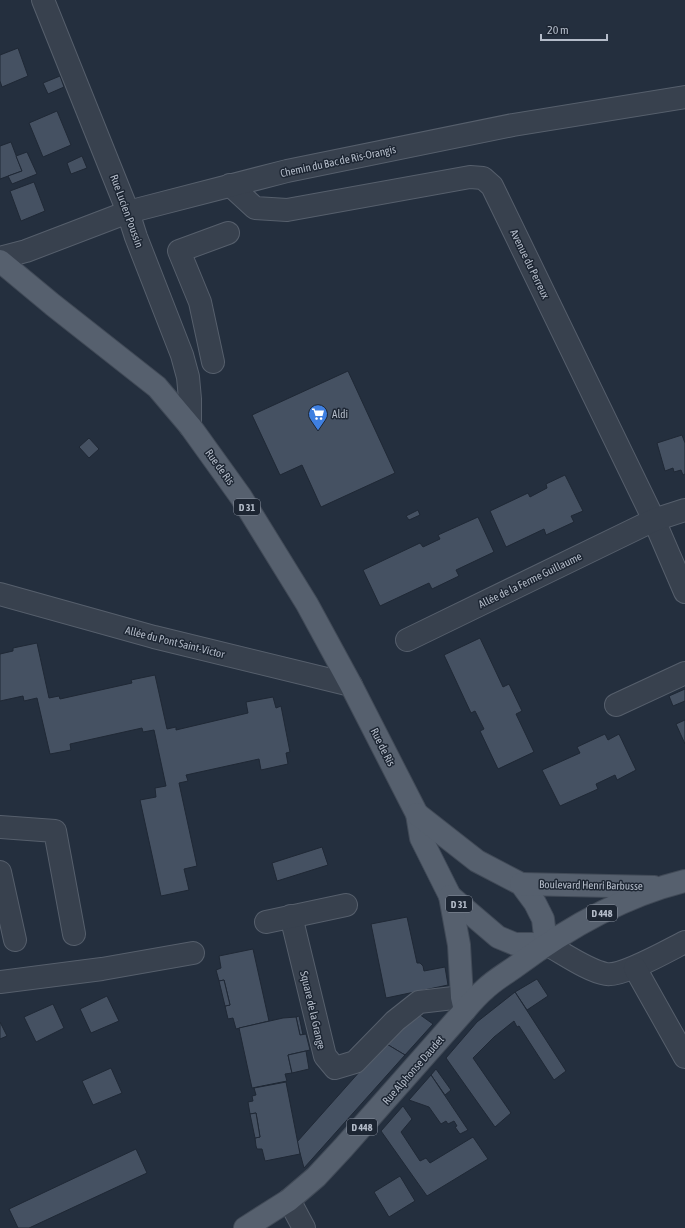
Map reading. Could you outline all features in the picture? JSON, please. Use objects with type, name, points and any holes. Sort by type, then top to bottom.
[{"type":"main road","name":"Rue de Ris","points":[[0,261],[53,306],[157,387],[190,426],[245,503],[307,604],[351,685],[417,814],[421,838],[450,896],[459,944],[464,1003]]},
{"type":"main road","name":"Rue de Ris","points":[[417,814],[477,860],[521,884],[535,903],[543,919],[546,944],[515,944],[498,937],[450,896]]},
{"type":"main road","name":"Boulevard Henri Barbusse","points":[[546,944],[605,911],[662,887],[685,881]]},
{"type":"main road","name":"Boulevard Henri Barbusse","points":[[521,884],[662,887]]},
{"type":"main road","name":"Rue Alphonse Daudet","points":[[245,1228],[289,1200],[316,1177],[344,1148],[464,1003],[546,944]]},
{"type":"street","name":"Rue Lucien Poussin","points":[[43,0],[128,212],[136,237],[182,355],[188,377],[190,426]]},
{"type":"street","name":"Chemin du Bac de Ris-Orangis","points":[[0,258],[26,251],[128,212],[287,171],[513,125],[685,97]]},
{"type":"street","name":"Avenue du Perreux","points":[[230,186],[255,208],[287,210],[470,177],[483,178],[492,186],[654,520],[685,592]]},
{"type":"street","points":[[213,362],[200,302],[179,251],[228,233]]},
{"type":"street","name":"Allée de la Ferme Guillaume","points":[[407,640],[654,520],[685,510]]},
{"type":"street","name":"Allée du Pont Saint-Victor","points":[[0,594],[154,638],[351,685]]},
{"type":"street","points":[[616,705],[685,673]]},
{"type":"street","points":[[0,827],[55,831],[74,934]]},
{"type":"street","points":[[0,872],[16,940]]},
{"type":"street","points":[[266,922],[346,905]]},
{"type":"street","name":"Square de la Grange","points":[[291,916],[325,1056],[335,1068],[355,1062],[395,1021],[419,1002],[464,1003]]},
{"type":"street","points":[[546,944],[596,971],[608,975],[635,968],[685,942]]},
{"type":"street","points":[[0,982],[102,969],[193,953]]},
{"type":"street","points":[[635,968],[685,1057]]},
{"type":"street","points":[[289,1200],[304,1228]]},
{"type":"building","points":[[18,48],[28,76],[2,87],[0,81],[0,55]]},
{"type":"building","points":[[60,76],[64,87],[48,94],[43,83]]},
{"type":"building","points":[[57,111],[71,145],[43,157],[29,123]]},
{"type":"building","points":[[11,142],[22,171],[0,179],[0,146]]},
{"type":"building","points":[[27,152],[37,174],[12,184],[8,176],[22,171],[16,156]]},
{"type":"building","points":[[82,156],[87,168],[71,174],[67,163]]},
{"type":"building","points":[[34,182],[45,211],[21,221],[10,191]]},
{"type":"building","name":"Aldi","points":[[348,371],[395,473],[321,507],[302,465],[280,475],[252,415]]},
{"type":"building","points":[[682,435],[685,443],[685,474],[683,475],[681,470],[674,472],[673,468],[665,471],[657,443]]},
{"type":"building","points":[[89,438],[99,449],[89,458],[79,447]]},
{"type":"building","points":[[565,475],[583,511],[571,516],[574,522],[546,535],[544,529],[506,547],[490,511],[528,493],[530,497],[547,488],[546,484]]},
{"type":"building","points":[[418,510],[420,515],[409,520],[406,516]]},
{"type":"building","points":[[478,517],[494,552],[456,570],[459,576],[432,589],[429,583],[380,606],[363,570],[420,543],[423,547],[440,539],[438,535]]},
{"type":"building","points":[[480,638],[503,687],[509,684],[522,711],[516,714],[534,752],[498,769],[480,731],[484,729],[475,711],[471,713],[444,655]]},
{"type":"building","points":[[37,643],[49,698],[59,696],[60,699],[132,683],[131,680],[155,675],[167,729],[176,727],[176,730],[248,713],[246,702],[273,697],[276,708],[281,706],[290,752],[286,753],[288,764],[261,770],[259,759],[186,775],[188,781],[179,783],[197,866],[184,869],[189,890],[161,896],[140,800],[156,797],[155,788],[166,786],[154,730],[143,732],[142,728],[70,744],[71,750],[50,754],[37,698],[24,701],[23,696],[0,701],[0,654],[13,651],[13,648]]},
{"type":"building","points":[[685,689],[685,701],[673,706],[669,696]]},
{"type":"building","points":[[685,720],[685,744],[676,724]]},
{"type":"building","points":[[605,734],[608,740],[619,734],[636,770],[617,780],[615,775],[596,784],[598,789],[560,806],[542,770],[580,753],[577,747]]},
{"type":"building","points":[[322,847],[328,865],[277,881],[272,863]]},
{"type":"building","points":[[407,917],[417,963],[420,963],[423,966],[424,971],[445,967],[448,985],[386,998],[371,924]]},
{"type":"building","points":[[253,949],[269,1021],[236,1029],[233,1018],[228,1019],[225,1006],[230,1005],[224,980],[219,981],[216,970],[221,968],[219,956]]},
{"type":"building","points":[[537,979],[548,996],[527,1010],[515,992]]},
{"type":"building","points":[[224,980],[230,1005],[225,1006],[219,981]]},
{"type":"building","points":[[515,992],[566,1071],[554,1080],[519,1026],[517,1027],[514,1021],[494,1037],[473,1058],[511,1113],[495,1127],[446,1058],[477,1022]]},
{"type":"building","points":[[107,996],[119,1021],[91,1033],[80,1009]]},
{"type":"building","points":[[53,1004],[64,1028],[36,1042],[24,1017]]},
{"type":"building","points":[[419,1014],[433,1024],[405,1055],[385,1043]]},
{"type":"building","points":[[299,1016],[303,1035],[300,1035],[296,1017]]},
{"type":"building","points":[[296,1017],[300,1035],[306,1034],[310,1050],[288,1055],[292,1073],[285,1074],[287,1081],[252,1088],[239,1028],[283,1018]]},
{"type":"building","points":[[0,1022],[7,1036],[0,1039]]},
{"type":"building","points":[[385,1043],[405,1055],[304,1168],[297,1142]]},
{"type":"building","points":[[306,1051],[309,1069],[292,1073],[288,1055]]},
{"type":"building","points":[[111,1068],[122,1093],[93,1105],[82,1081]]},
{"type":"building","points":[[436,1069],[451,1090],[445,1095],[431,1075]]},
{"type":"building","points":[[431,1075],[468,1130],[460,1134],[455,1127],[457,1126],[454,1121],[448,1124],[446,1121],[441,1124],[429,1107],[409,1100]]},
{"type":"building","points":[[286,1082],[300,1154],[265,1161],[262,1149],[257,1149],[256,1146],[255,1138],[260,1137],[256,1113],[250,1114],[248,1102],[253,1101],[252,1096],[256,1095],[254,1088]]},
{"type":"building","points":[[403,1106],[412,1119],[401,1132],[420,1161],[426,1158],[430,1163],[473,1137],[488,1159],[427,1196],[381,1131]]},
{"type":"building","points":[[256,1113],[260,1137],[255,1138],[250,1114]]},
{"type":"building","points":[[136,1149],[147,1173],[29,1228],[18,1228],[9,1209]]},
{"type":"building","points":[[400,1176],[415,1201],[389,1217],[374,1192]]},
{"type":"place","name":"Aldi","points":[[318,431]]}]
